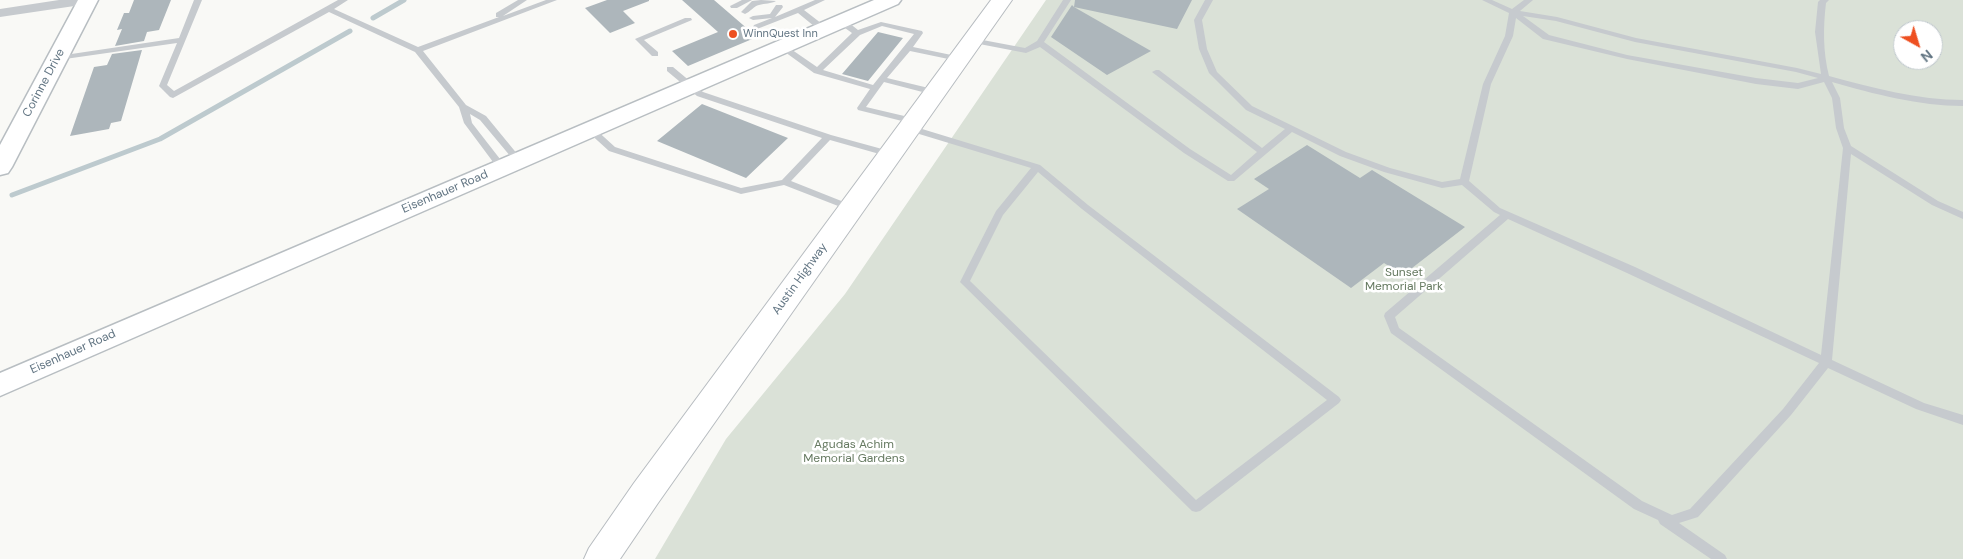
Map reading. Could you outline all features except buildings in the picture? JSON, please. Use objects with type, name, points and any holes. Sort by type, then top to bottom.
[{"type":"main road","name":"Corinne Drive","points":[[0,167],[6,143],[58,58],[88,0]]},
{"type":"main road","name":"Eisenhauer Road","points":[[0,385],[690,86],[782,47],[840,28],[891,0]]},
{"type":"main road","name":"Austin Highway","points":[[601,559],[646,493],[1000,1]]},
{"type":"street","points":[[0,13],[88,0]]},
{"type":"lane","points":[[198,0],[180,40],[163,86],[173,95],[344,0]]},
{"type":"lane","points":[[484,25],[523,0]]},
{"type":"lane","points":[[418,50],[553,0]]},
{"type":"lane","points":[[762,14],[799,10],[820,0]]},
{"type":"lane","points":[[972,40],[1011,49],[1026,50],[1040,43],[1067,0]]},
{"type":"lane","points":[[1209,0],[1198,20],[1203,49],[1213,73],[1249,108],[1343,154],[1387,170],[1442,185],[1464,182],[1497,210],[1631,270],[1920,406],[1963,420]]},
{"type":"lane","points":[[1486,0],[1513,12],[1546,36],[1627,57],[1756,81],[1798,86],[1826,79]]},
{"type":"lane","points":[[1464,182],[1487,84],[1509,36],[1513,12],[1529,0]]},
{"type":"lane","points":[[1507,214],[1389,316],[1395,330],[1638,505],[1672,520],[1694,513],[1787,412],[1826,363],[1847,148],[1840,128],[1836,98],[1826,79],[1822,63],[1819,32],[1822,2],[1825,0]]},
{"type":"lane","points":[[734,6],[750,2],[768,3]]},
{"type":"lane","points":[[745,12],[750,2]]},
{"type":"lane","points":[[328,9],[418,50],[463,107],[468,124],[510,164]]},
{"type":"lane","points":[[799,10],[840,28],[881,24],[919,33],[874,88],[861,108],[1037,167],[1084,207],[1335,400],[1196,508],[965,282],[999,213],[1037,167]]},
{"type":"lane","points":[[1513,12],[1557,18],[1635,40],[1797,70],[1826,79],[1937,103],[1963,103]]},
{"type":"lane","points":[[753,18],[775,13]]},
{"type":"lane","points":[[757,27],[775,13]]},
{"type":"lane","points":[[655,54],[639,39],[688,20]]},
{"type":"lane","points":[[817,71],[840,28]]},
{"type":"lane","points":[[58,58],[180,40]]},
{"type":"lane","points":[[1040,43],[1187,151],[1231,179],[1290,129]]},
{"type":"lane","points":[[782,47],[817,71],[874,88]]},
{"type":"lane","points":[[908,48],[958,59]]},
{"type":"lane","points":[[670,69],[700,94],[828,137],[890,154]]},
{"type":"lane","points":[[1156,72],[1262,152]]},
{"type":"lane","points":[[882,79],[934,92]]},
{"type":"lane","points":[[463,107],[483,118],[510,164]]},
{"type":"lane","points":[[590,130],[612,149],[741,191],[785,182],[851,208]]},
{"type":"lane","points":[[785,182],[828,137]]},
{"type":"lane","points":[[1847,148],[1935,204],[1963,216]]},
{"type":"lane","points":[[1652,511],[1721,559]]},
{"type":"green space","name":"Sunset Memorial Park","points":[[1046,0],[1963,0],[1963,559],[655,559],[726,439],[845,294]]},
{"type":"waterway","points":[[373,18],[404,0]]},
{"type":"waterway","points":[[12,195],[160,139],[350,31]]},
{"type":"place","name":"WinnQuest Inn","points":[[733,34]]},
{"type":"park label","name":"Agudas Achim Memorial Gardens","points":[[854,452]]}]
